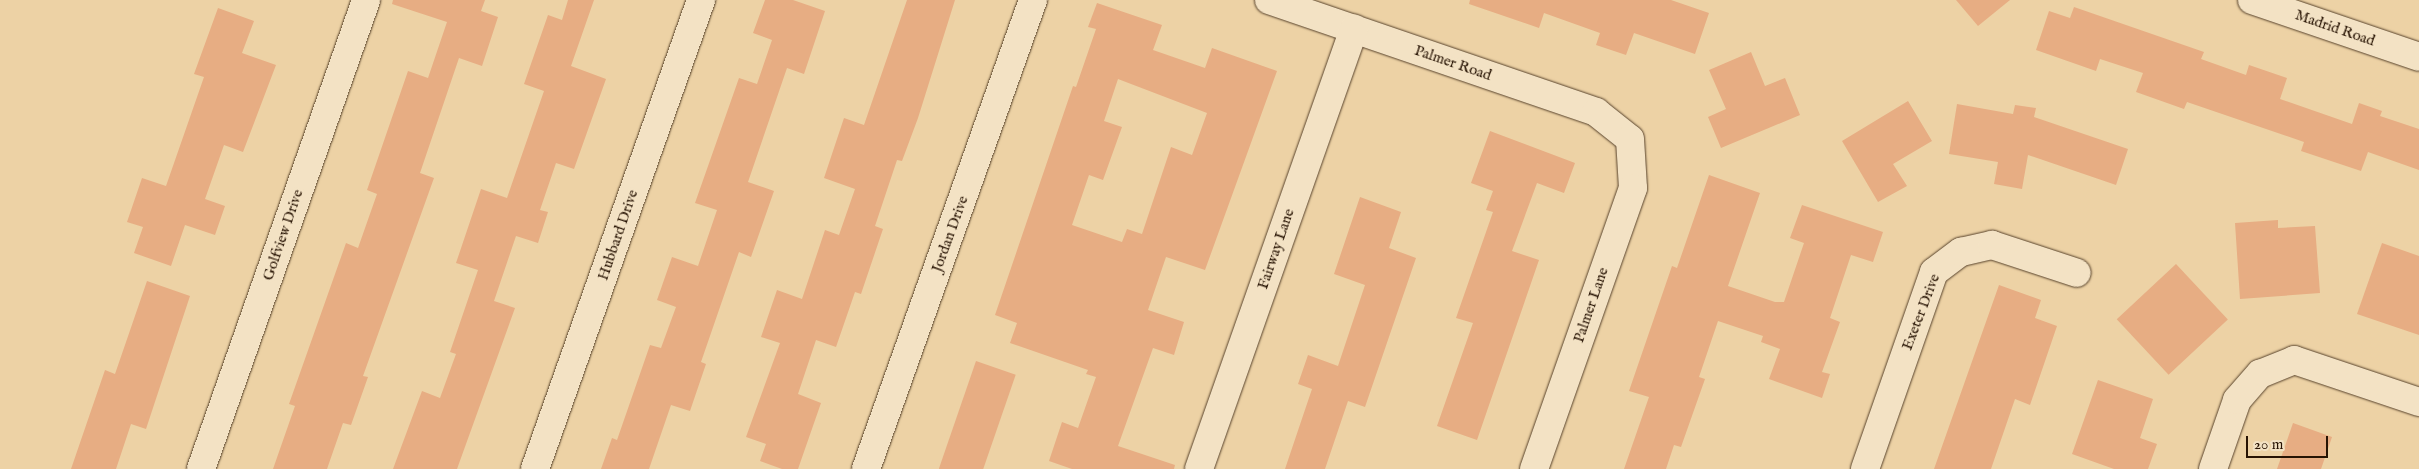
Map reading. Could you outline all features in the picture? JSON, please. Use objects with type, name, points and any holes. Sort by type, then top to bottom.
[{"type":"street","name":"Golfview Drive","points":[[201,469],[366,0]]},
{"type":"street","name":"Hubbard Drive","points":[[535,469],[701,0]]},
{"type":"street","name":"Jordan Drive","points":[[866,469],[1033,0]]},
{"type":"street","name":"Palmer Road","points":[[1269,0],[1596,112],[1630,139]]},
{"type":"street","name":"Madrid Road","points":[[2252,0],[2419,57]]},
{"type":"street","name":"Fairway Lane","points":[[1199,469],[1354,28]]},
{"type":"street","name":"Palmer Lane","points":[[1534,469],[1633,188],[1630,139]]},
{"type":"street","name":"Exeter Drive","points":[[1865,469],[1934,272],[1961,252],[1992,245],[2078,273]]},
{"type":"street","points":[[2213,469],[2237,400],[2260,374],[2294,360],[2419,402]]},
{"type":"building","points":[[393,0],[485,0],[481,11],[498,17],[482,66],[459,58],[420,173],[434,178],[363,376],[368,377],[351,425],[343,423],[327,469],[273,469],[295,406],[289,404],[346,243],[358,248],[377,194],[367,190],[408,71],[428,78],[447,22],[392,4]]},
{"type":"building","points":[[568,0],[594,0],[571,66],[606,79],[574,169],[556,163],[540,210],[548,212],[538,243],[516,236],[494,301],[515,308],[457,469],[393,469],[422,391],[440,398],[456,354],[450,352],[478,270],[456,263],[481,189],[507,198],[544,91],[524,84],[548,15],[562,20]]},
{"type":"building","points":[[765,0],[793,0],[825,11],[804,74],[787,68],[748,182],[774,191],[751,257],[739,252],[701,362],[706,364],[690,411],[671,405],[649,469],[601,469],[612,438],[617,440],[650,345],[661,348],[676,307],[657,300],[672,257],[698,266],[717,210],[695,203],[739,78],[757,84],[772,40],[753,33]]},
{"type":"building","points":[[907,0],[955,0],[918,118],[902,161],[897,160],[875,226],[883,229],[861,294],[855,292],[836,347],[816,340],[798,394],[821,403],[798,469],[782,469],[760,461],[766,444],[746,437],[780,343],[761,337],[777,290],[802,299],[825,230],[839,235],[855,189],[824,178],[844,118],[864,125]]},
{"type":"building","points":[[1470,0],[1671,0],[1709,13],[1695,54],[1634,33],[1626,55],[1596,45],[1600,33],[1544,13],[1539,28],[1469,4]]},
{"type":"building","points":[[1956,0],[2010,0],[1978,26]]},
{"type":"building","points":[[1097,3],[1162,25],[1153,50],[1205,68],[1212,48],[1277,71],[1205,270],[1166,257],[1148,310],[1184,322],[1174,355],[1153,348],[1118,446],[1175,465],[1174,469],[1072,469],[1049,461],[1062,422],[1078,428],[1096,377],[1086,374],[1088,370],[1010,343],[1017,323],[995,315],[1073,86],[1076,87],[1096,29],[1088,27]],"holes":[[[1118,79],[1207,113],[1192,155],[1171,147],[1142,234],[1127,229],[1122,242],[1072,225],[1089,175],[1103,180],[1122,127],[1104,121]]]},
{"type":"building","points":[[2074,7],[2204,52],[2201,59],[2246,75],[2249,65],[2287,78],[2280,99],[2352,124],[2359,103],[2382,111],[2380,116],[2419,129],[2419,170],[2368,152],[2361,171],[2301,151],[2304,142],[2187,102],[2184,109],[2136,92],[2143,73],[2100,59],[2096,71],[2036,50],[2049,11],[2070,18]]},
{"type":"building","points":[[218,8],[254,21],[242,53],[276,65],[243,152],[224,145],[205,199],[225,206],[215,235],[185,225],[171,266],[134,253],[143,227],[127,222],[142,178],[166,186],[204,77],[194,74]]},
{"type":"building","points":[[1751,52],[1765,86],[1785,78],[1800,115],[1721,148],[1708,117],[1726,109],[1709,70]]},
{"type":"building","points":[[1908,101],[1932,141],[1893,164],[1907,186],[1878,202],[1842,141]]},
{"type":"building","points":[[1957,104],[2013,114],[2015,105],[2036,108],[2034,117],[2128,149],[2116,185],[2028,155],[2022,189],[1994,184],[1998,162],[1949,154]]},
{"type":"building","points":[[1490,131],[1575,163],[1564,193],[1537,183],[1512,251],[1539,260],[1477,440],[1437,426],[1473,323],[1456,318],[1493,212],[1486,210],[1493,191],[1471,183]]},
{"type":"building","points":[[1709,175],[1760,193],[1728,286],[1775,302],[1784,302],[1804,243],[1790,238],[1802,205],[1883,232],[1873,262],[1851,255],[1830,318],[1840,322],[1822,372],[1830,374],[1822,398],[1769,379],[1780,349],[1761,342],[1763,336],[1718,321],[1699,377],[1705,379],[1681,447],[1674,445],[1666,469],[1624,469],[1649,397],[1629,391],[1672,266],[1677,268]]},
{"type":"building","points":[[1360,197],[1401,212],[1389,248],[1416,258],[1365,407],[1348,401],[1325,469],[1285,469],[1312,389],[1298,384],[1308,355],[1338,366],[1365,285],[1334,274]]},
{"type":"building","points":[[2278,220],[2278,228],[2315,226],[2320,293],[2240,299],[2235,223]]},
{"type":"building","points":[[2382,243],[2419,256],[2419,335],[2357,314]]},
{"type":"building","points":[[2176,264],[2228,320],[2169,375],[2117,319]]},
{"type":"building","points":[[147,281],[190,296],[146,429],[131,424],[116,469],[71,469],[105,370],[115,374]]},
{"type":"building","points":[[1999,285],[2041,300],[2035,318],[2057,326],[2030,405],[2015,399],[1991,469],[1934,469]]},
{"type":"building","points":[[976,361],[1016,375],[983,469],[939,469]]},
{"type":"building","points":[[2098,380],[2153,399],[2140,438],[2157,444],[2148,469],[2114,469],[2072,454]]},
{"type":"building","points":[[2293,423],[2332,437],[2321,469],[2277,469]]}]
